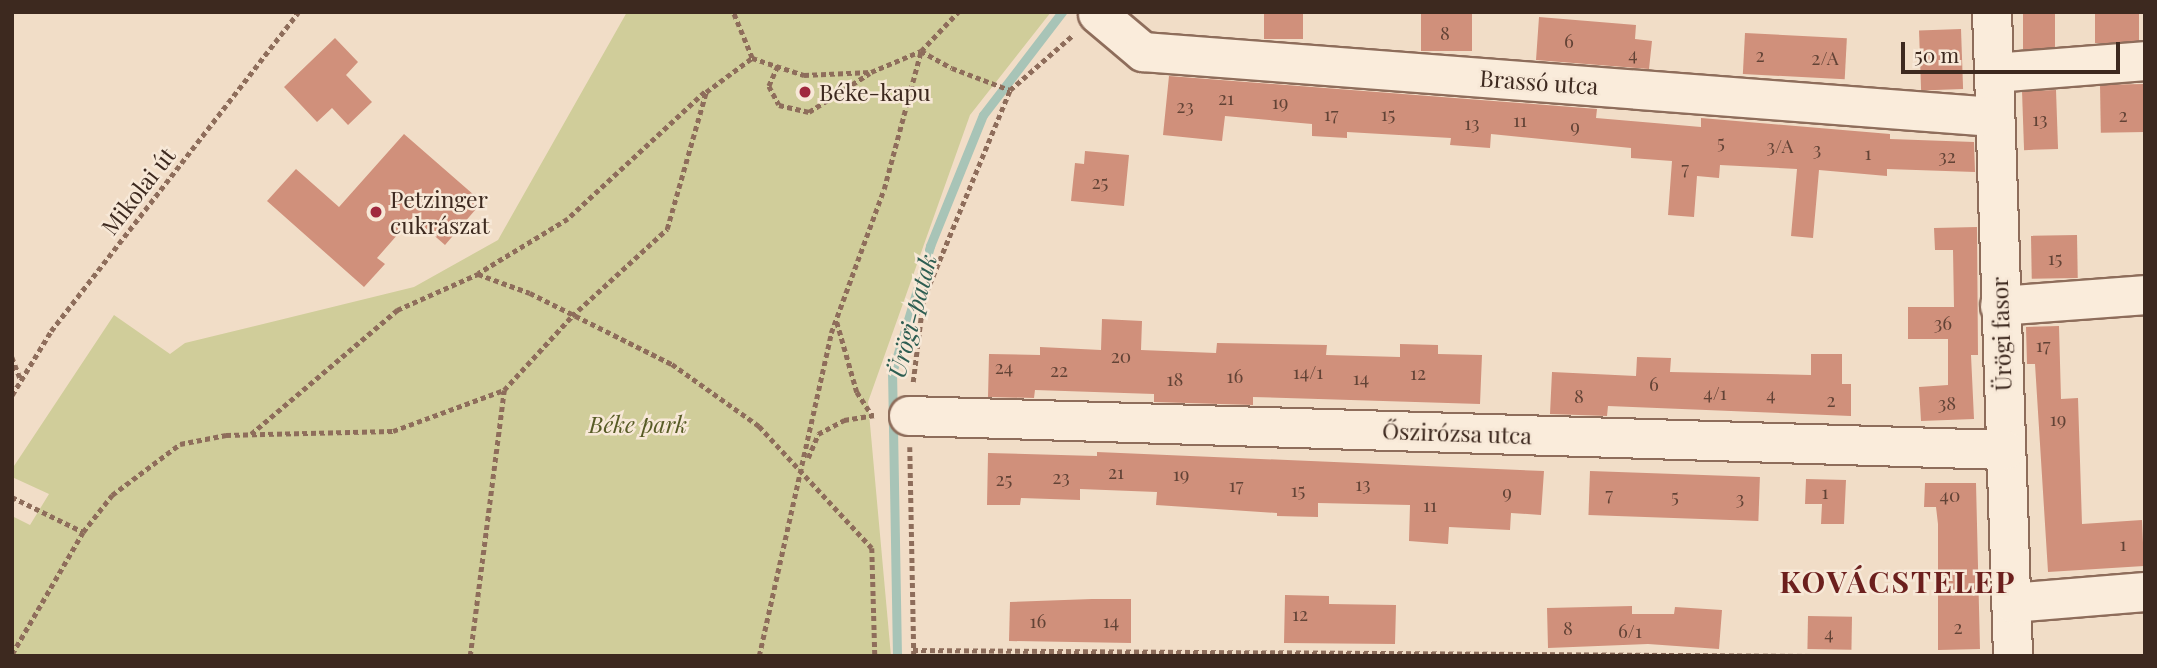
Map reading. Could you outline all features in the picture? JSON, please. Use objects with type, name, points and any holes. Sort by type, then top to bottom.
[{"type":"street","name":"Ürögi fasor","points":[[1992,12],[2013,656]]},
{"type":"street","name":"Brassó utca","points":[[1110,19],[1143,52],[1994,117]]},
{"type":"street","points":[[1994,73],[2145,61]]},
{"type":"street","points":[[2000,306],[2145,295]]},
{"type":"street","name":"Őszirózsa utca","points":[[909,416],[2005,450]]},
{"type":"street","points":[[2012,603],[2145,592]]},
{"type":"path","name":"Mikolai út","points":[[12,395],[51,331],[298,12]]},
{"type":"path","points":[[733,12],[752,58]]},
{"type":"path","points":[[778,66],[769,86],[779,105],[809,112],[871,72],[921,51],[958,12]]},
{"type":"path","points":[[1110,19],[1010,90],[923,300],[909,416],[914,653],[1817,656]]},
{"type":"path","points":[[921,51],[1010,90]]},
{"type":"path","points":[[759,656],[836,319],[884,189],[921,51]]},
{"type":"path","points":[[752,58],[804,75],[871,72]]},
{"type":"path","points":[[250,434],[397,310],[478,274],[568,219],[706,92],[752,58]]},
{"type":"path","points":[[12,654],[83,532],[112,495],[180,444],[250,434],[393,431],[505,390],[572,316],[667,229],[706,92]]},
{"type":"path","points":[[478,274],[530,293],[672,364],[759,426],[803,470],[872,548],[875,656]]},
{"type":"path","points":[[803,470],[818,434],[844,420],[872,415],[857,391],[837,336],[836,319]]},
{"type":"path","points":[[12,357],[21,381]]},
{"type":"path","points":[[470,656],[505,390]]},
{"type":"path","points":[[12,497],[83,532]]},
{"type":"green space","name":"Béke park","points":[[627,12],[1051,12],[970,115],[868,402],[891,656],[12,656],[12,516],[30,525],[49,494],[12,477],[12,469],[114,315],[170,354],[185,343],[414,287],[498,240]]},
{"type":"building","points":[[1264,12],[1303,12],[1303,39],[1264,39]]},
{"type":"building","points":[[1421,12],[1472,12],[1472,51],[1421,51]]},
{"type":"building","points":[[2023,12],[2055,12],[2055,49],[2023,49]]},
{"type":"building","points":[[2095,12],[2139,12],[2139,43],[2095,43]]},
{"type":"building","points":[[1539,17],[1636,25],[1635,39],[1652,41],[1649,69],[1536,60]]},
{"type":"building","points":[[1961,29],[1963,89],[1921,90],[1919,30]]},
{"type":"building","points":[[1745,33],[1847,38],[1845,79],[1743,74]]},
{"type":"building","points":[[335,38],[358,62],[346,75],[372,102],[348,125],[332,108],[317,122],[284,87]]},
{"type":"building","points":[[1169,76],[1597,109],[1596,118],[1701,127],[1701,118],[1890,134],[1890,139],[1974,142],[1975,172],[1887,169],[1887,176],[1819,170],[1813,238],[1791,236],[1797,169],[1720,165],[1719,178],[1697,176],[1694,217],[1668,215],[1672,161],[1631,158],[1631,148],[1491,134],[1490,148],[1450,145],[1451,138],[1347,132],[1347,138],[1312,136],[1312,124],[1225,116],[1222,141],[1163,135]]},
{"type":"building","points":[[2144,84],[2145,132],[2101,133],[2100,85]]},
{"type":"building","points":[[2056,90],[2058,149],[2024,150],[2022,91]]},
{"type":"building","name":"Petzinger cukrászat","points":[[404,134],[482,202],[445,245],[413,217],[377,258],[385,264],[364,287],[267,201],[296,169],[339,207]]},
{"type":"building","points":[[1085,151],[1129,155],[1124,206],[1071,201],[1075,163],[1084,164]]},
{"type":"building","points":[[1977,227],[1978,355],[1971,355],[1974,419],[1921,421],[1919,387],[1948,385],[1948,339],[1908,339],[1908,307],[1954,307],[1953,250],[1935,250],[1934,228]]},
{"type":"building","points":[[2077,235],[2078,278],[2032,279],[2031,236]]},
{"type":"building","points":[[1102,319],[1142,321],[1141,350],[1216,353],[1217,343],[1327,345],[1326,355],[1400,357],[1400,344],[1438,345],[1438,354],[1482,355],[1480,404],[1253,397],[1253,405],[1154,402],[1154,394],[1035,390],[1034,398],[988,397],[989,354],[1040,355],[1040,347],[1101,350]]},
{"type":"building","points":[[2059,326],[2061,399],[2078,398],[2082,524],[2142,520],[2144,566],[2048,572],[2035,364],[2027,364],[2026,327]]},
{"type":"building","points":[[1811,354],[1842,354],[1842,384],[1851,384],[1851,416],[1608,406],[1607,416],[1550,414],[1552,372],[1636,376],[1637,357],[1671,358],[1670,372],[1811,375]]},
{"type":"building","points":[[1097,452],[1544,471],[1541,515],[1511,513],[1510,530],[1449,527],[1448,544],[1409,541],[1410,505],[1318,503],[1318,517],[1277,516],[1277,513],[1156,505],[1157,492],[1080,489],[1080,500],[1021,498],[1020,505],[987,505],[988,453],[1097,456]]},
{"type":"building","points":[[1590,471],[1760,477],[1758,521],[1588,515]]},
{"type":"building","points":[[1806,479],[1846,480],[1844,524],[1821,524],[1822,504],[1805,504]]},
{"type":"building","points":[[1925,483],[1976,483],[1980,649],[1938,650],[1938,524],[1936,507],[1924,507]]},
{"type":"building","points":[[1285,595],[1329,596],[1329,604],[1396,605],[1395,644],[1284,643]]},
{"type":"building","points":[[1131,599],[1131,643],[1009,641],[1010,602]]},
{"type":"building","points":[[1632,606],[1632,614],[1674,614],[1675,607],[1722,610],[1719,649],[1648,644],[1548,648],[1547,608]]},
{"type":"building","points":[[1808,616],[1852,617],[1851,650],[1807,649]]},
{"type":"waterway","name":"Ürögi-patak","points":[[897,656],[892,373],[930,246],[983,115],[1062,12]]},
{"type":"place","name":"Béke-kapu","points":[[805,92]]},
{"type":"place","name":"Petzinger cukrászat","points":[[376,212]]},
{"type":"district","name":"KOVÁCSTELEP","points":[[1898,581]]}]
